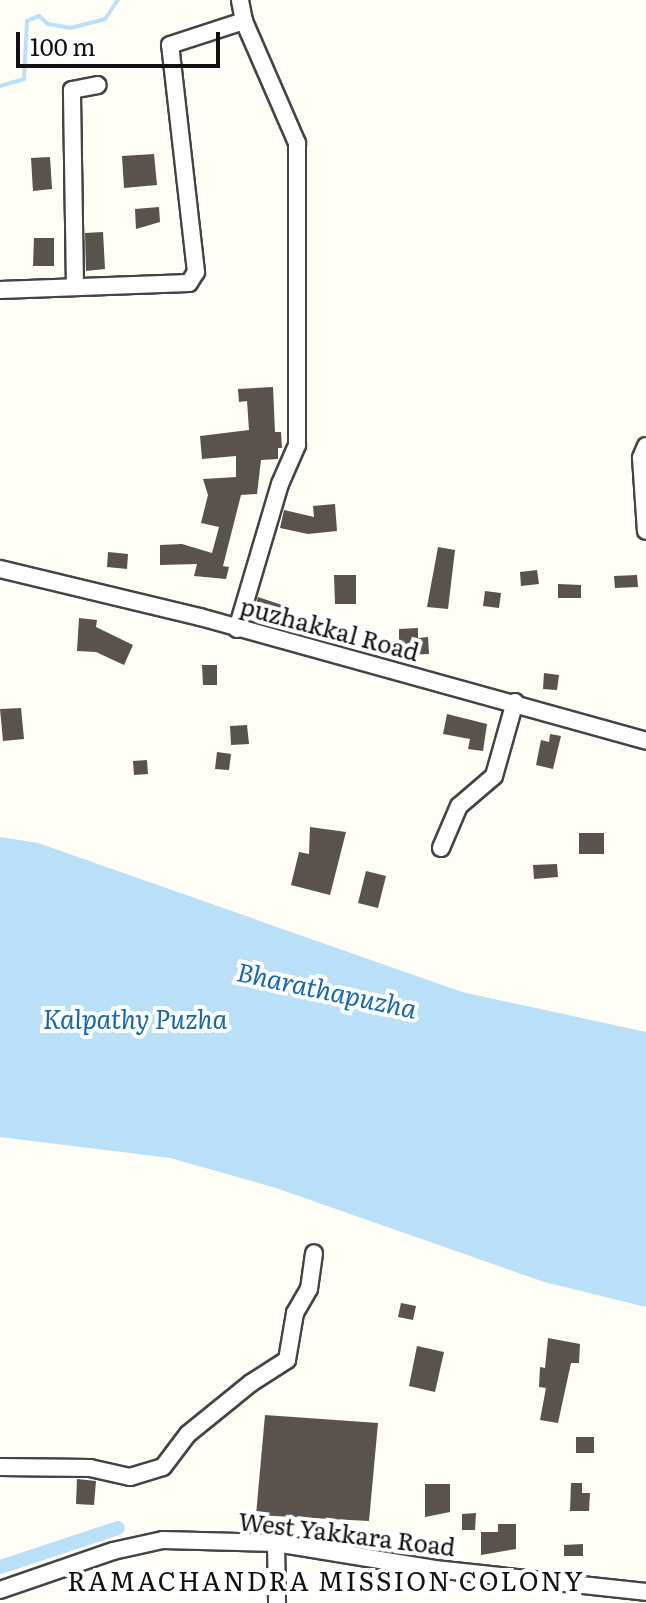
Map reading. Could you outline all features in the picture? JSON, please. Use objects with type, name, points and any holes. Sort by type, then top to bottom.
[{"type":"street","points":[[237,629],[280,484],[297,445],[297,143],[244,21],[240,0]]},
{"type":"street","points":[[0,290],[189,283],[196,272],[170,45],[244,21]]},
{"type":"street","points":[[75,287],[72,90],[98,85]]},
{"type":"street","points":[[646,446],[641,458],[646,531]]},
{"type":"street","name":"puzhakkal Road","points":[[0,569],[515,703],[646,741]]},
{"type":"street","points":[[441,848],[459,806],[494,776],[515,703]]},
{"type":"street","points":[[0,1467],[90,1468],[130,1477],[163,1467],[188,1434],[287,1360],[295,1313],[309,1289],[314,1253]]},
{"type":"street","name":"West Yakkara Road","points":[[0,1590],[113,1551],[163,1540],[276,1543],[599,1596],[646,1592]]},
{"type":"street","points":[[276,1543],[277,1603]]},
{"type":"water","name":"Kalpathy Puzha","points":[[0,837],[38,843],[462,992],[646,1032],[646,1307],[544,1282],[276,1188],[170,1158],[0,1137]]},
{"type":"building","points":[[154,154],[157,185],[124,188],[122,156]]},
{"type":"building","points":[[50,157],[52,189],[33,191],[31,158]]},
{"type":"building","points":[[159,207],[160,222],[136,229],[135,209]]},
{"type":"building","points":[[103,232],[105,269],[86,271],[85,233]]},
{"type":"building","points":[[34,238],[54,238],[54,266],[33,266]]},
{"type":"building","points":[[273,387],[275,432],[281,432],[282,448],[278,448],[278,459],[261,460],[257,494],[241,495],[223,566],[229,567],[226,579],[194,576],[197,564],[160,565],[160,545],[182,544],[212,553],[219,527],[201,523],[208,495],[203,479],[236,477],[236,456],[202,459],[200,436],[249,430],[247,401],[239,402],[238,389]]},
{"type":"building","points":[[335,504],[337,531],[308,534],[280,528],[284,510],[314,517],[313,506]]},
{"type":"building","points":[[438,547],[455,550],[448,609],[427,607]]},
{"type":"building","points":[[108,552],[128,554],[127,569],[107,567]]},
{"type":"building","points":[[537,570],[539,584],[521,586],[520,572]]},
{"type":"building","points":[[334,575],[356,575],[356,604],[335,604]]},
{"type":"building","points":[[637,575],[638,587],[615,588],[614,576]]},
{"type":"building","points":[[558,584],[581,585],[581,598],[558,598]]},
{"type":"building","points":[[485,591],[501,593],[499,608],[483,606]]},
{"type":"building","points":[[258,597],[285,606],[278,627],[252,618]]},
{"type":"building","points":[[79,618],[97,620],[96,627],[133,645],[124,665],[96,652],[77,651]]},
{"type":"building","points":[[418,628],[418,638],[428,637],[429,654],[407,655],[407,645],[399,645],[399,629]]},
{"type":"building","points":[[202,665],[217,665],[217,685],[203,685]]},
{"type":"building","points":[[544,673],[559,675],[557,690],[543,689]]},
{"type":"building","points":[[21,708],[24,739],[3,741],[0,709]]},
{"type":"building","points":[[447,714],[487,724],[483,751],[468,749],[470,739],[443,734]]},
{"type":"building","points":[[247,725],[249,744],[231,745],[230,726]]},
{"type":"building","points":[[550,734],[561,736],[553,769],[536,765],[541,740],[549,742]]},
{"type":"building","points":[[217,752],[231,754],[229,770],[215,769]]},
{"type":"building","points":[[147,760],[148,774],[134,775],[133,761]]},
{"type":"building","points":[[310,827],[346,832],[330,895],[291,885],[299,852],[309,854]]},
{"type":"building","points":[[579,833],[604,833],[604,854],[579,854]]},
{"type":"building","points":[[557,864],[558,877],[534,879],[533,865]]},
{"type":"building","points":[[366,871],[386,876],[378,908],[358,903]]},
{"type":"building","points":[[401,1303],[416,1306],[413,1320],[398,1317]]},
{"type":"building","points":[[548,1338],[580,1344],[579,1363],[571,1363],[558,1423],[540,1420],[546,1388],[539,1387],[540,1367],[545,1368]]},
{"type":"building","points":[[417,1346],[444,1352],[435,1392],[409,1386]]},
{"type":"building","points":[[265,1415],[378,1423],[369,1521],[256,1515]]},
{"type":"building","points":[[576,1437],[594,1437],[594,1453],[576,1453]]},
{"type":"building","points":[[77,1479],[96,1481],[94,1505],[76,1504]]},
{"type":"building","points":[[571,1483],[582,1483],[582,1493],[590,1493],[589,1511],[570,1511]]},
{"type":"building","points":[[425,1484],[450,1484],[450,1512],[425,1517]]},
{"type":"building","points":[[476,1513],[475,1530],[462,1530],[462,1514]]},
{"type":"building","points":[[498,1524],[516,1524],[516,1549],[481,1555],[481,1532],[498,1532]]},
{"type":"building","points":[[583,1544],[583,1556],[564,1556],[564,1545]]},
{"type":"waterway","points":[[0,86],[24,79],[27,21],[39,16],[48,24],[70,28],[105,19],[118,0]]},
{"type":"waterway","points":[[0,1567],[118,1528]]},
{"type":"district","name":"RAMACHANDRA MISSION COLONY","points":[[326,1580]]},
{"type":"water label","name":"Bharathapuzha","points":[[327,989]]}]
